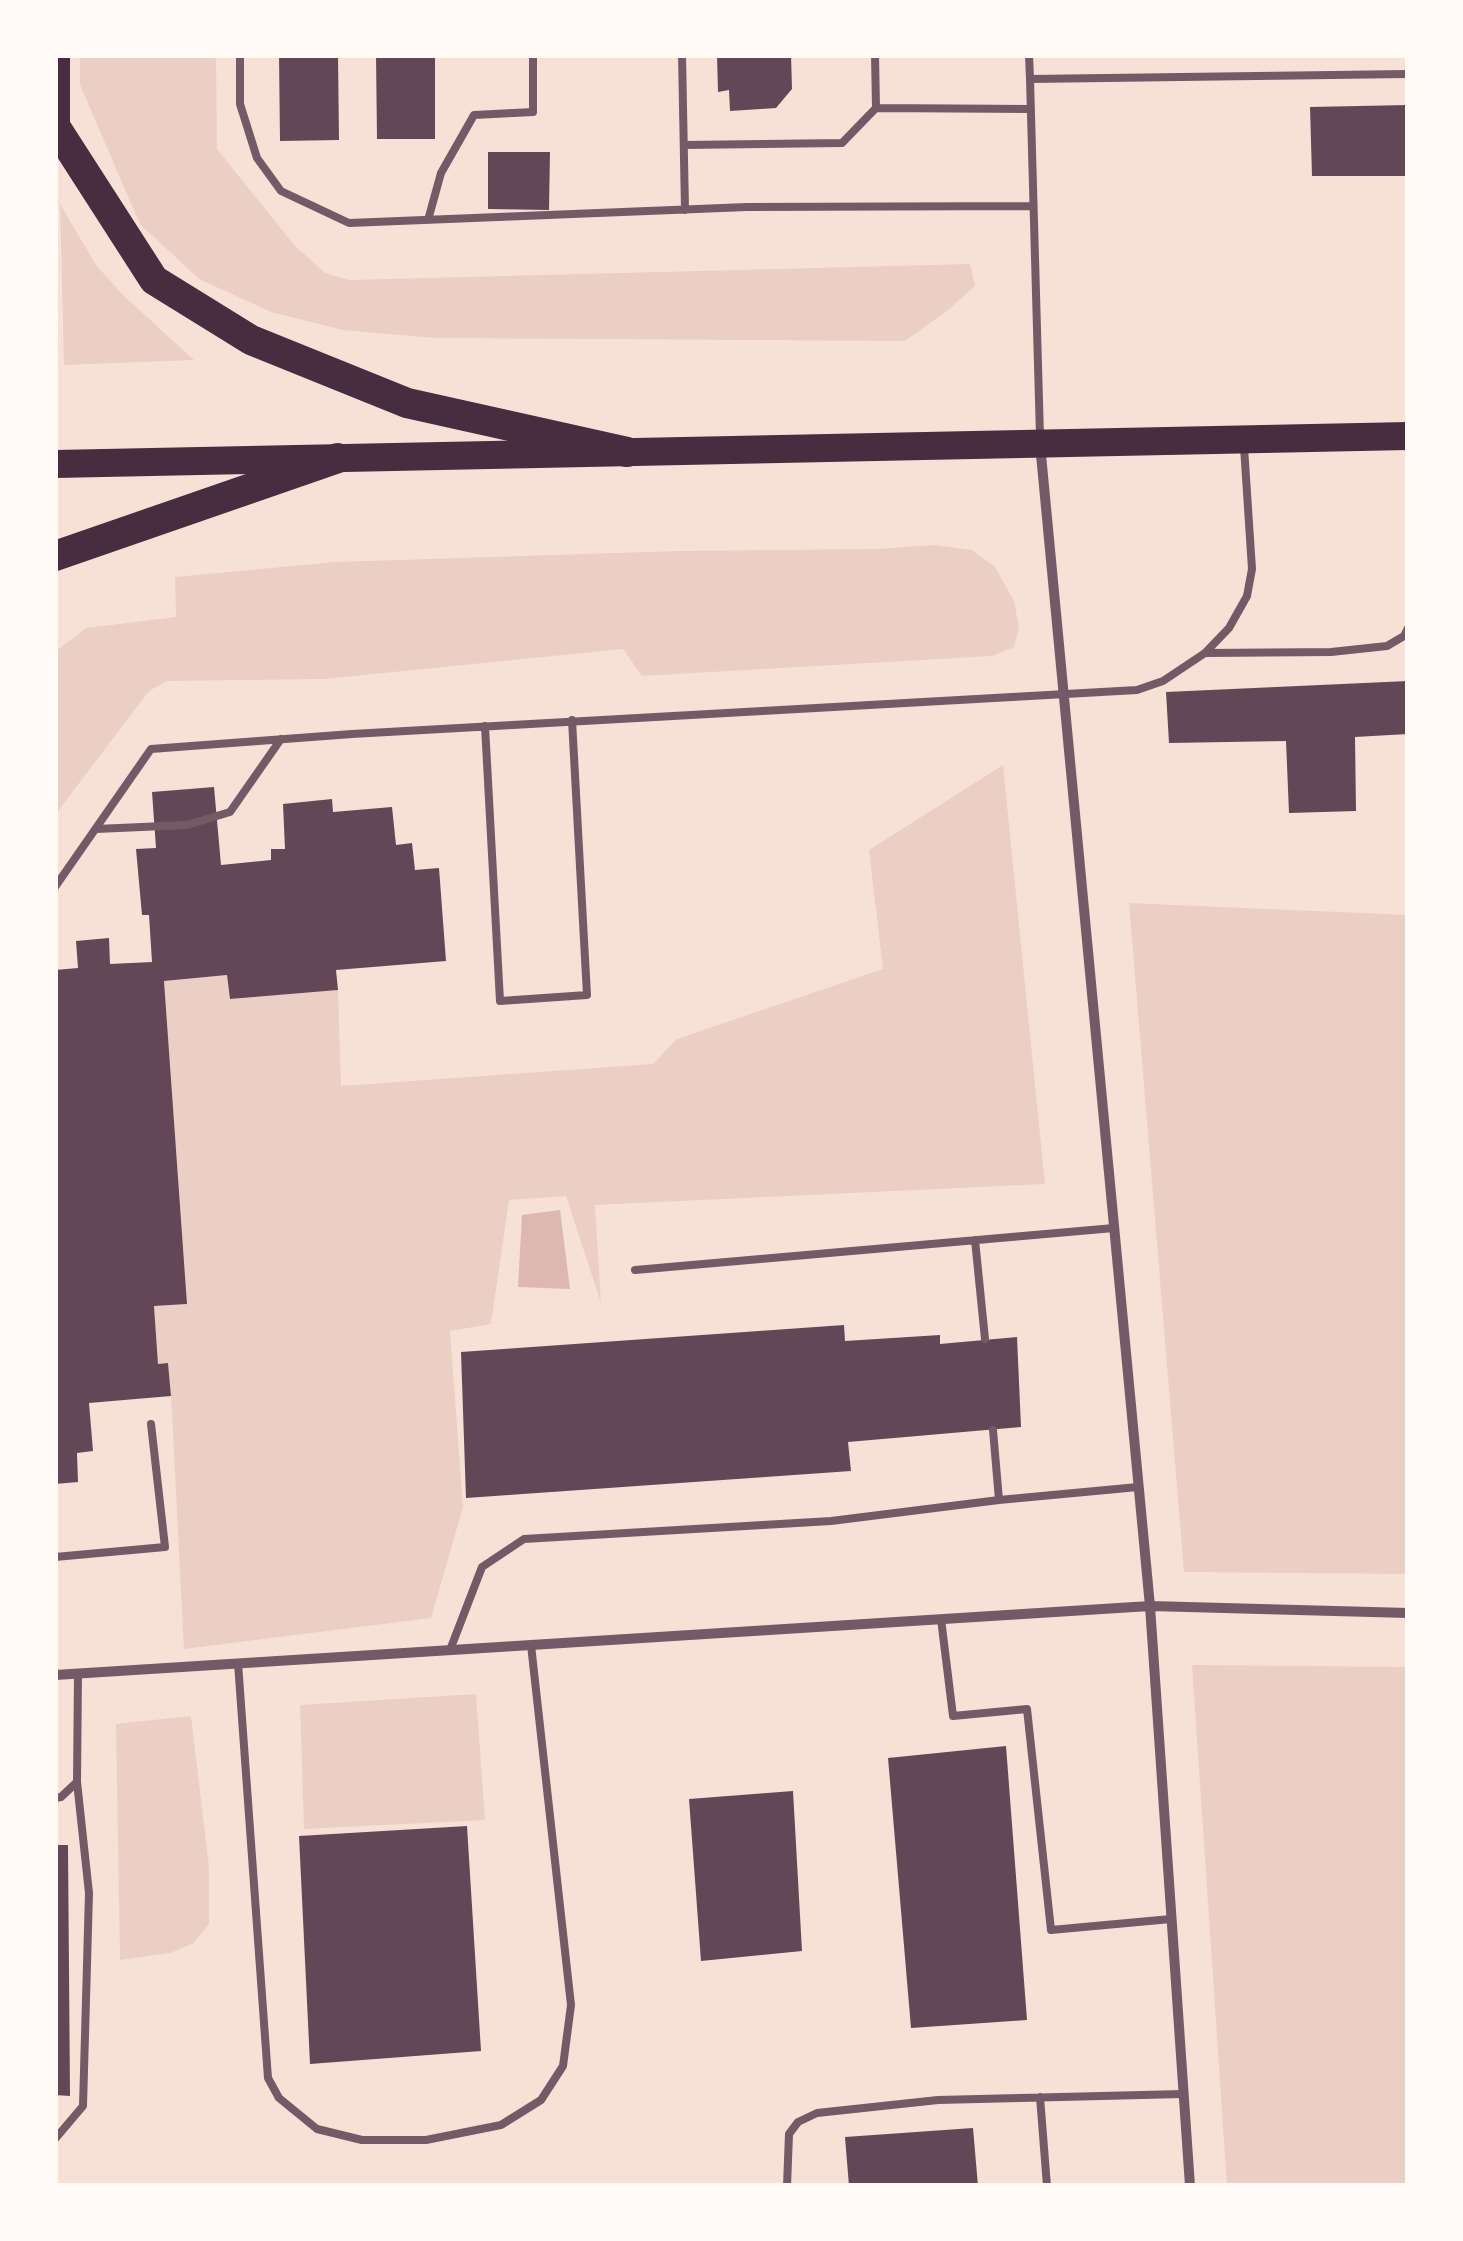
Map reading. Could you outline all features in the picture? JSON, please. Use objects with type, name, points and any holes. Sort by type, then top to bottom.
[{"type":"highway","points":[[55,55],[55,140]]},
{"type":"highway","points":[[56,126],[154,280],[251,340],[407,403],[627,452]]},
{"type":"highway","points":[[55,464],[1408,436]]},
{"type":"highway","points":[[55,556],[338,458]]},
{"type":"street","points":[[1040,443],[1150,1606],[1190,2186]]},
{"type":"street","points":[[55,1675],[1150,1606],[1408,1613]]},
{"type":"lane","points":[[240,55],[240,104],[257,158],[281,190],[349,224],[685,210],[1034,206]]},
{"type":"lane","points":[[428,220],[441,173],[474,114],[533,112],[534,55]]},
{"type":"lane","points":[[682,55],[685,210]]},
{"type":"lane","points":[[874,55],[876,108]]},
{"type":"lane","points":[[1029,55],[1040,443]]},
{"type":"lane","points":[[1030,79],[1408,74]]},
{"type":"lane","points":[[684,145],[842,143],[876,108],[1030,109]]},
{"type":"lane","points":[[55,887],[152,749],[572,720],[1138,690],[1163,681],[1205,653],[1229,628],[1247,596],[1252,569],[1243,439]]},
{"type":"lane","points":[[1205,653],[1331,652],[1386,646],[1404,636],[1408,628]]},
{"type":"lane","points":[[486,726],[500,1001],[588,995],[572,720]]},
{"type":"lane","points":[[96,829],[187,824],[230,812],[280,739]]},
{"type":"lane","points":[[634,1270],[1114,1228]]},
{"type":"lane","points":[[975,1240],[984,1340]]},
{"type":"lane","points":[[55,1557],[166,1546],[151,1424]]},
{"type":"lane","points":[[993,1430],[998,1500]]},
{"type":"lane","points":[[450,1650],[482,1567],[524,1539],[831,1521],[1138,1487]]},
{"type":"lane","points":[[940,1619],[954,1716],[1027,1709],[1050,1930],[1171,1919]]},
{"type":"lane","points":[[238,1663],[268,2078],[279,2098],[317,2129],[362,2140],[426,2140],[501,2125],[541,2100],[563,2066],[571,2005],[532,1645]]},
{"type":"lane","points":[[55,2138],[82,2106],[89,1893],[77,1782],[78,1674]]},
{"type":"lane","points":[[55,1798],[61,1798],[77,1782]]},
{"type":"lane","points":[[787,2186],[789,2134],[798,2122],[817,2113],[938,2100],[1183,2094]]},
{"type":"lane","points":[[1040,2097],[1047,2186]]},
{"type":"shaded area","points":[[80,55],[216,55],[217,149],[295,246],[325,273],[349,280],[970,264],[975,286],[905,341],[435,338],[343,330],[271,312],[199,279],[140,224],[80,85]]},
{"type":"shaded area","points":[[60,204],[96,265],[194,360],[64,365]]},
{"type":"shaded area","points":[[935,545],[972,550],[995,567],[1014,601],[1019,628],[1014,647],[992,656],[642,676],[623,649],[324,679],[167,681],[149,691],[55,815],[55,652],[86,628],[176,617],[175,577],[335,562]]},
{"type":"shaded area","points":[[1003,765],[1045,1184],[595,1205],[601,1303],[566,1196],[509,1200],[491,1324],[450,1331],[463,1507],[431,1618],[184,1649],[171,1396],[168,1363],[158,1364],[154,1306],[187,1304],[164,981],[227,975],[230,999],[338,990],[341,1086],[653,1064],[677,1039],[883,969],[869,850]]},
{"type":"shaded area","points":[[1129,903],[1408,915],[1408,1574],[1184,1572]]},
{"type":"shaded area","points":[[560,1210],[570,1289],[518,1287],[522,1215]]},
{"type":"shaded area","points":[[1192,1665],[1408,1667],[1408,2186],[1227,2186]]},
{"type":"shaded area","points":[[476,1694],[485,1820],[304,1829],[300,1705]]},
{"type":"shaded area","points":[[191,1716],[209,1867],[209,1924],[194,1943],[170,1953],[120,1960],[116,1724]]},
{"type":"building","points":[[279,55],[338,55],[339,140],[280,141]]},
{"type":"building","points":[[376,55],[435,55],[435,139],[377,139]]},
{"type":"building","points":[[717,55],[791,55],[792,89],[776,108],[730,111],[729,90],[718,92]]},
{"type":"building","points":[[1408,105],[1408,176],[1312,176],[1310,107]]},
{"type":"building","points":[[488,152],[550,152],[549,210],[488,209]]},
{"type":"building","points":[[1408,681],[1408,734],[1355,737],[1356,811],[1289,813],[1286,741],[1169,743],[1166,692]]},
{"type":"building","points":[[214,787],[221,865],[271,860],[271,849],[285,849],[283,804],[332,799],[333,812],[392,807],[396,845],[412,843],[415,870],[439,868],[446,961],[336,970],[338,990],[230,999],[227,975],[164,981],[187,1304],[154,1306],[158,1364],[168,1363],[171,1396],[89,1403],[93,1451],[77,1453],[78,1482],[55,1484],[55,970],[78,968],[76,941],[109,938],[110,964],[152,962],[149,915],[142,915],[136,849],[156,848],[152,792]]},
{"type":"building","points":[[844,1325],[845,1341],[940,1335],[940,1344],[1017,1337],[1021,1427],[848,1442],[851,1471],[466,1498],[461,1352]]},
{"type":"building","points":[[1006,1746],[1027,2020],[911,2028],[888,1758]]},
{"type":"building","points":[[793,1791],[802,1951],[701,1961],[689,1799]]},
{"type":"building","points":[[467,1826],[481,2051],[310,2064],[299,1836]]},
{"type":"building","points":[[55,1845],[68,1845],[70,2096],[55,2095]]},
{"type":"building","points":[[973,2128],[978,2186],[849,2186],[845,2137]]}]
